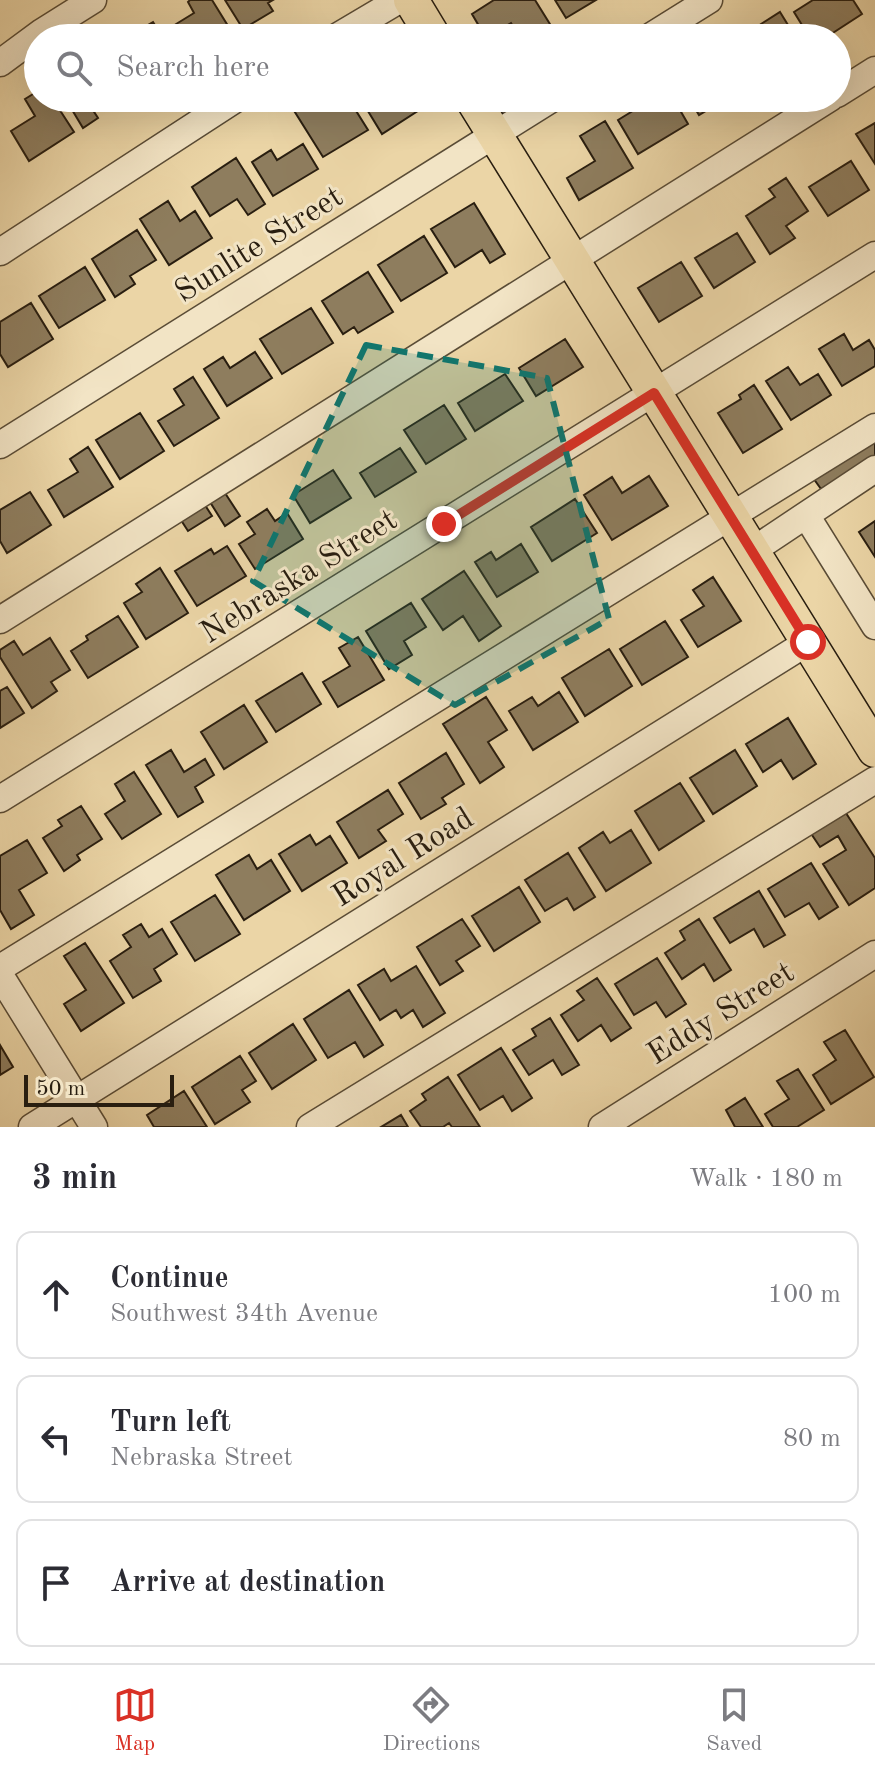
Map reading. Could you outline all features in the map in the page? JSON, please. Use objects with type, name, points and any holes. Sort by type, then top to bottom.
[{"type":"main road","points":[[411,0],[426,24]]},
{"type":"main road","points":[[480,112],[808,642],[872,737]]},
{"type":"street","points":[[55,24],[93,0]]},
{"type":"street","points":[[359,24],[399,0]]},
{"type":"street","points":[[670,24],[709,0]]},
{"type":"street","points":[[0,63],[24,45]]},
{"type":"street","points":[[851,85],[875,70]]},
{"type":"street","points":[[0,252],[215,112]]},
{"type":"street","name":"Sunlite Street","points":[[0,445],[531,112]]},
{"type":"street","points":[[0,620],[808,112]]},
{"type":"street","name":"Nebraska Street","points":[[0,799],[875,255]]},
{"type":"street","points":[[0,968],[875,427]]},
{"type":"street","points":[[752,551],[875,469]]},
{"type":"street","points":[[806,515],[875,626]]},
{"type":"street","name":"Royal Road","points":[[32,1127],[808,642]]},
{"type":"street","points":[[310,1127],[875,780]]},
{"type":"street","name":"Eddy Street","points":[[602,1127],[875,954]]},
{"type":"street","points":[[0,975],[94,1127]]},
{"type":"highlighted area","points":[[366,345],[547,378],[609,619],[455,705],[253,581]]},
{"type":"building","points":[[212,0],[227,24],[176,24],[194,13],[188,2]]},
{"type":"building","points":[[225,0],[273,0],[268,3],[273,11],[251,24],[240,24]]},
{"type":"building","points":[[494,0],[535,0],[550,24],[478,24],[472,14]]},
{"type":"building","points":[[555,0],[596,0],[566,18]]},
{"type":"building","points":[[813,0],[853,0],[862,14],[847,24],[801,24],[794,12]]},
{"type":"building","points":[[780,12],[787,24],[761,24]]},
{"type":"building","points":[[33,112],[61,112],[74,132],[29,161],[11,131],[35,116]]},
{"type":"building","points":[[73,112],[94,112],[98,118],[83,128]]},
{"type":"building","points":[[295,112],[357,112],[368,130],[323,157]]},
{"type":"building","points":[[369,112],[416,112],[382,134]]},
{"type":"building","points":[[631,112],[681,112],[688,124],[638,154],[618,120]]},
{"type":"building","points":[[605,121],[633,168],[579,200],[567,178],[595,161],[580,136]]},
{"type":"building","points":[[875,123],[875,164],[856,134]]},
{"type":"building","points":[[303,144],[318,169],[273,196],[252,162],[271,150],[277,160]]},
{"type":"building","points":[[236,158],[265,204],[248,215],[237,199],[210,216],[192,187]]},
{"type":"building","points":[[851,161],[869,190],[828,216],[809,187]]},
{"type":"building","points":[[786,178],[808,211],[786,226],[795,238],[770,254],[746,216],[775,197],[769,189]]},
{"type":"building","points":[[168,201],[180,221],[195,211],[212,238],[169,265],[140,219]]},
{"type":"building","points":[[474,203],[505,254],[490,263],[482,250],[455,267],[431,229]]},
{"type":"building","points":[[137,230],[156,260],[130,276],[135,284],[115,297],[92,259]]},
{"type":"building","points":[[737,233],[755,262],[714,288],[695,258]]},
{"type":"building","points":[[424,236],[447,273],[401,301],[378,265]]},
{"type":"building","points":[[681,262],[702,296],[659,322],[638,288]]},
{"type":"building","points":[[85,267],[105,300],[59,328],[39,296]]},
{"type":"building","points":[[368,272],[393,312],[358,333],[354,327],[343,334],[322,301]]},
{"type":"building","points":[[31,303],[53,339],[8,367],[0,354],[0,322]]},
{"type":"building","points":[[311,308],[333,343],[282,374],[260,339]]},
{"type":"building","points":[[844,334],[853,350],[869,340],[875,350],[875,366],[842,386],[819,349]]},
{"type":"building","points":[[565,339],[583,367],[536,396],[519,368]]},
{"type":"building","points":[[255,352],[272,378],[227,406],[204,369],[223,357],[230,368]]},
{"type":"building","points":[[788,367],[800,385],[818,374],[831,395],[791,420],[766,381]]},
{"type":"building","points":[[505,374],[523,401],[475,431],[458,403]]},
{"type":"building","points":[[193,377],[219,418],[174,446],[158,421],[184,405],[174,389]]},
{"type":"building","points":[[754,385],[782,429],[743,453],[718,413],[741,399],[739,395]]},
{"type":"building","points":[[444,405],[466,439],[426,464],[404,430]]},
{"type":"building","points":[[140,413],[164,451],[120,479],[96,440]]},
{"type":"building","points":[[875,435],[875,456],[821,489],[811,475]]},
{"type":"building","points":[[88,447],[113,487],[64,517],[48,490],[78,472],[70,459]]},
{"type":"building","points":[[400,448],[416,472],[375,497],[360,473]]},
{"type":"building","points":[[333,470],[351,498],[310,523],[293,495]]},
{"type":"building","points":[[649,476],[668,506],[612,540],[584,495],[612,477],[622,493]]},
{"type":"building","points":[[30,492],[51,525],[7,553],[0,541],[0,510]]},
{"type":"building","points":[[225,493],[240,516],[225,526],[210,502]]},
{"type":"building","points":[[575,499],[597,533],[552,561],[531,527]]},
{"type":"building","points":[[203,502],[212,516],[188,531],[179,517]]},
{"type":"building","points":[[267,509],[275,521],[287,513],[303,539],[255,569],[239,544],[255,534],[247,522]]},
{"type":"building","points":[[875,521],[875,557],[859,532]]},
{"type":"building","points":[[521,544],[538,572],[497,597],[475,562],[491,552],[496,560]]},
{"type":"building","points":[[227,546],[246,576],[197,606],[175,571],[211,549],[214,554]]},
{"type":"building","points":[[160,568],[188,613],[146,639],[124,603],[142,592],[136,584]]},
{"type":"building","points":[[464,571],[501,626],[479,641],[463,616],[443,630],[422,599]]},
{"type":"building","points":[[713,577],[741,621],[698,647],[681,620],[704,606],[693,590]]},
{"type":"building","points":[[411,603],[426,627],[404,641],[412,655],[389,669],[366,631]]},
{"type":"building","points":[[118,616],[138,647],[88,678],[71,651],[88,640],[86,636]]},
{"type":"building","points":[[665,621],[688,657],[642,685],[620,649]]},
{"type":"building","points":[[358,637],[384,680],[338,707],[323,682],[350,666],[339,648]]},
{"type":"building","points":[[50,638],[70,670],[51,682],[57,691],[32,708],[0,657],[0,650],[14,641],[23,655]]},
{"type":"building","points":[[609,649],[632,686],[585,716],[562,678]]},
{"type":"building","points":[[302,673],[321,704],[276,732],[256,701]]},
{"type":"building","points":[[7,687],[24,713],[0,728],[0,691]]},
{"type":"building","points":[[559,692],[578,722],[533,750],[509,711],[532,697],[538,706]]},
{"type":"building","points":[[486,697],[507,730],[488,742],[504,767],[480,783],[443,724]]},
{"type":"building","points":[[244,705],[267,742],[224,769],[201,732]]},
{"type":"building","points":[[788,718],[816,764],[793,779],[781,760],[763,772],[746,744]]},
{"type":"building","points":[[171,750],[184,772],[205,759],[214,775],[195,787],[203,802],[178,817],[146,765]]},
{"type":"building","points":[[735,750],[757,786],[713,814],[690,778]]},
{"type":"building","points":[[446,753],[464,784],[442,798],[446,804],[421,819],[399,783]]},
{"type":"building","points":[[134,772],[161,814],[122,839],[105,814],[125,801],[115,784]]},
{"type":"building","points":[[680,783],[704,821],[659,850],[635,811]]},
{"type":"building","points":[[388,790],[403,814],[378,830],[386,841],[359,858],[337,822]]},
{"type":"building","points":[[81,806],[102,839],[77,855],[80,860],[64,871],[43,838],[62,826],[58,820]]},
{"type":"building","points":[[844,810],[875,858],[875,888],[849,905],[823,864],[846,850],[838,836],[820,847],[810,832]]},
{"type":"building","points":[[631,830],[651,863],[606,891],[579,848],[603,832],[610,843]]},
{"type":"building","points":[[310,835],[316,845],[330,836],[347,863],[302,891],[279,854]]},
{"type":"building","points":[[27,840],[47,873],[19,890],[34,915],[11,929],[0,910],[0,856]]},
{"type":"building","points":[[568,853],[595,897],[574,910],[567,898],[545,911],[525,880]]},
{"type":"building","points":[[249,855],[257,869],[271,860],[290,891],[244,920],[216,875]]},
{"type":"building","points":[[811,863],[838,907],[819,919],[809,903],[785,917],[768,889]]},
{"type":"building","points":[[519,887],[540,922],[494,951],[472,916]]},
{"type":"building","points":[[759,891],[785,935],[764,947],[754,929],[730,943],[714,918]]},
{"type":"building","points":[[215,895],[240,934],[195,961],[171,922]]},
{"type":"building","points":[[462,919],[480,946],[456,961],[463,971],[440,985],[417,947]]},
{"type":"building","points":[[699,919],[731,970],[714,981],[704,964],[682,979],[665,953],[685,940],[680,931]]},
{"type":"building","points":[[141,924],[149,937],[162,929],[177,954],[154,969],[161,981],[133,998],[110,961],[131,947],[123,935]]},
{"type":"building","points":[[85,943],[124,1003],[81,1031],[64,1004],[86,990],[64,956]]},
{"type":"building","points":[[657,958],[686,1004],[666,1017],[656,1002],[634,1015],[615,984]]},
{"type":"building","points":[[416,966],[445,1013],[423,1027],[413,1010],[401,1018],[396,1010],[380,1020],[358,985],[384,969],[391,981]]},
{"type":"building","points":[[597,978],[631,1028],[611,1041],[601,1025],[578,1041],[561,1015],[584,1000],[577,991]]},
{"type":"building","points":[[349,990],[383,1045],[364,1057],[355,1042],[328,1058],[304,1019]]},
{"type":"building","points":[[550,1018],[579,1065],[562,1075],[553,1060],[529,1075],[513,1050],[536,1036],[532,1029]]},
{"type":"building","points":[[293,1024],[316,1060],[272,1089],[249,1053]]},
{"type":"building","points":[[845,1030],[874,1077],[831,1104],[813,1075],[836,1060],[824,1042]]},
{"type":"building","points":[[0,1045],[13,1067],[0,1075]]},
{"type":"building","points":[[501,1048],[532,1098],[512,1111],[503,1096],[480,1110],[458,1075]]},
{"type":"building","points":[[240,1056],[256,1081],[242,1090],[250,1102],[215,1124],[192,1087]]},
{"type":"building","points":[[798,1069],[824,1110],[797,1127],[773,1127],[765,1114],[789,1099],[777,1081]]},
{"type":"building","points":[[448,1077],[480,1127],[452,1127],[449,1123],[443,1127],[421,1127],[410,1111],[426,1100],[422,1094]]},
{"type":"building","points":[[184,1091],[207,1127],[154,1127],[147,1115]]},
{"type":"building","points":[[745,1098],[763,1127],[735,1127],[726,1110]]},
{"type":"building","points":[[401,1115],[408,1127],[381,1127]]},
{"type":"route","points":[[444,524],[654,393],[808,642]]}]
